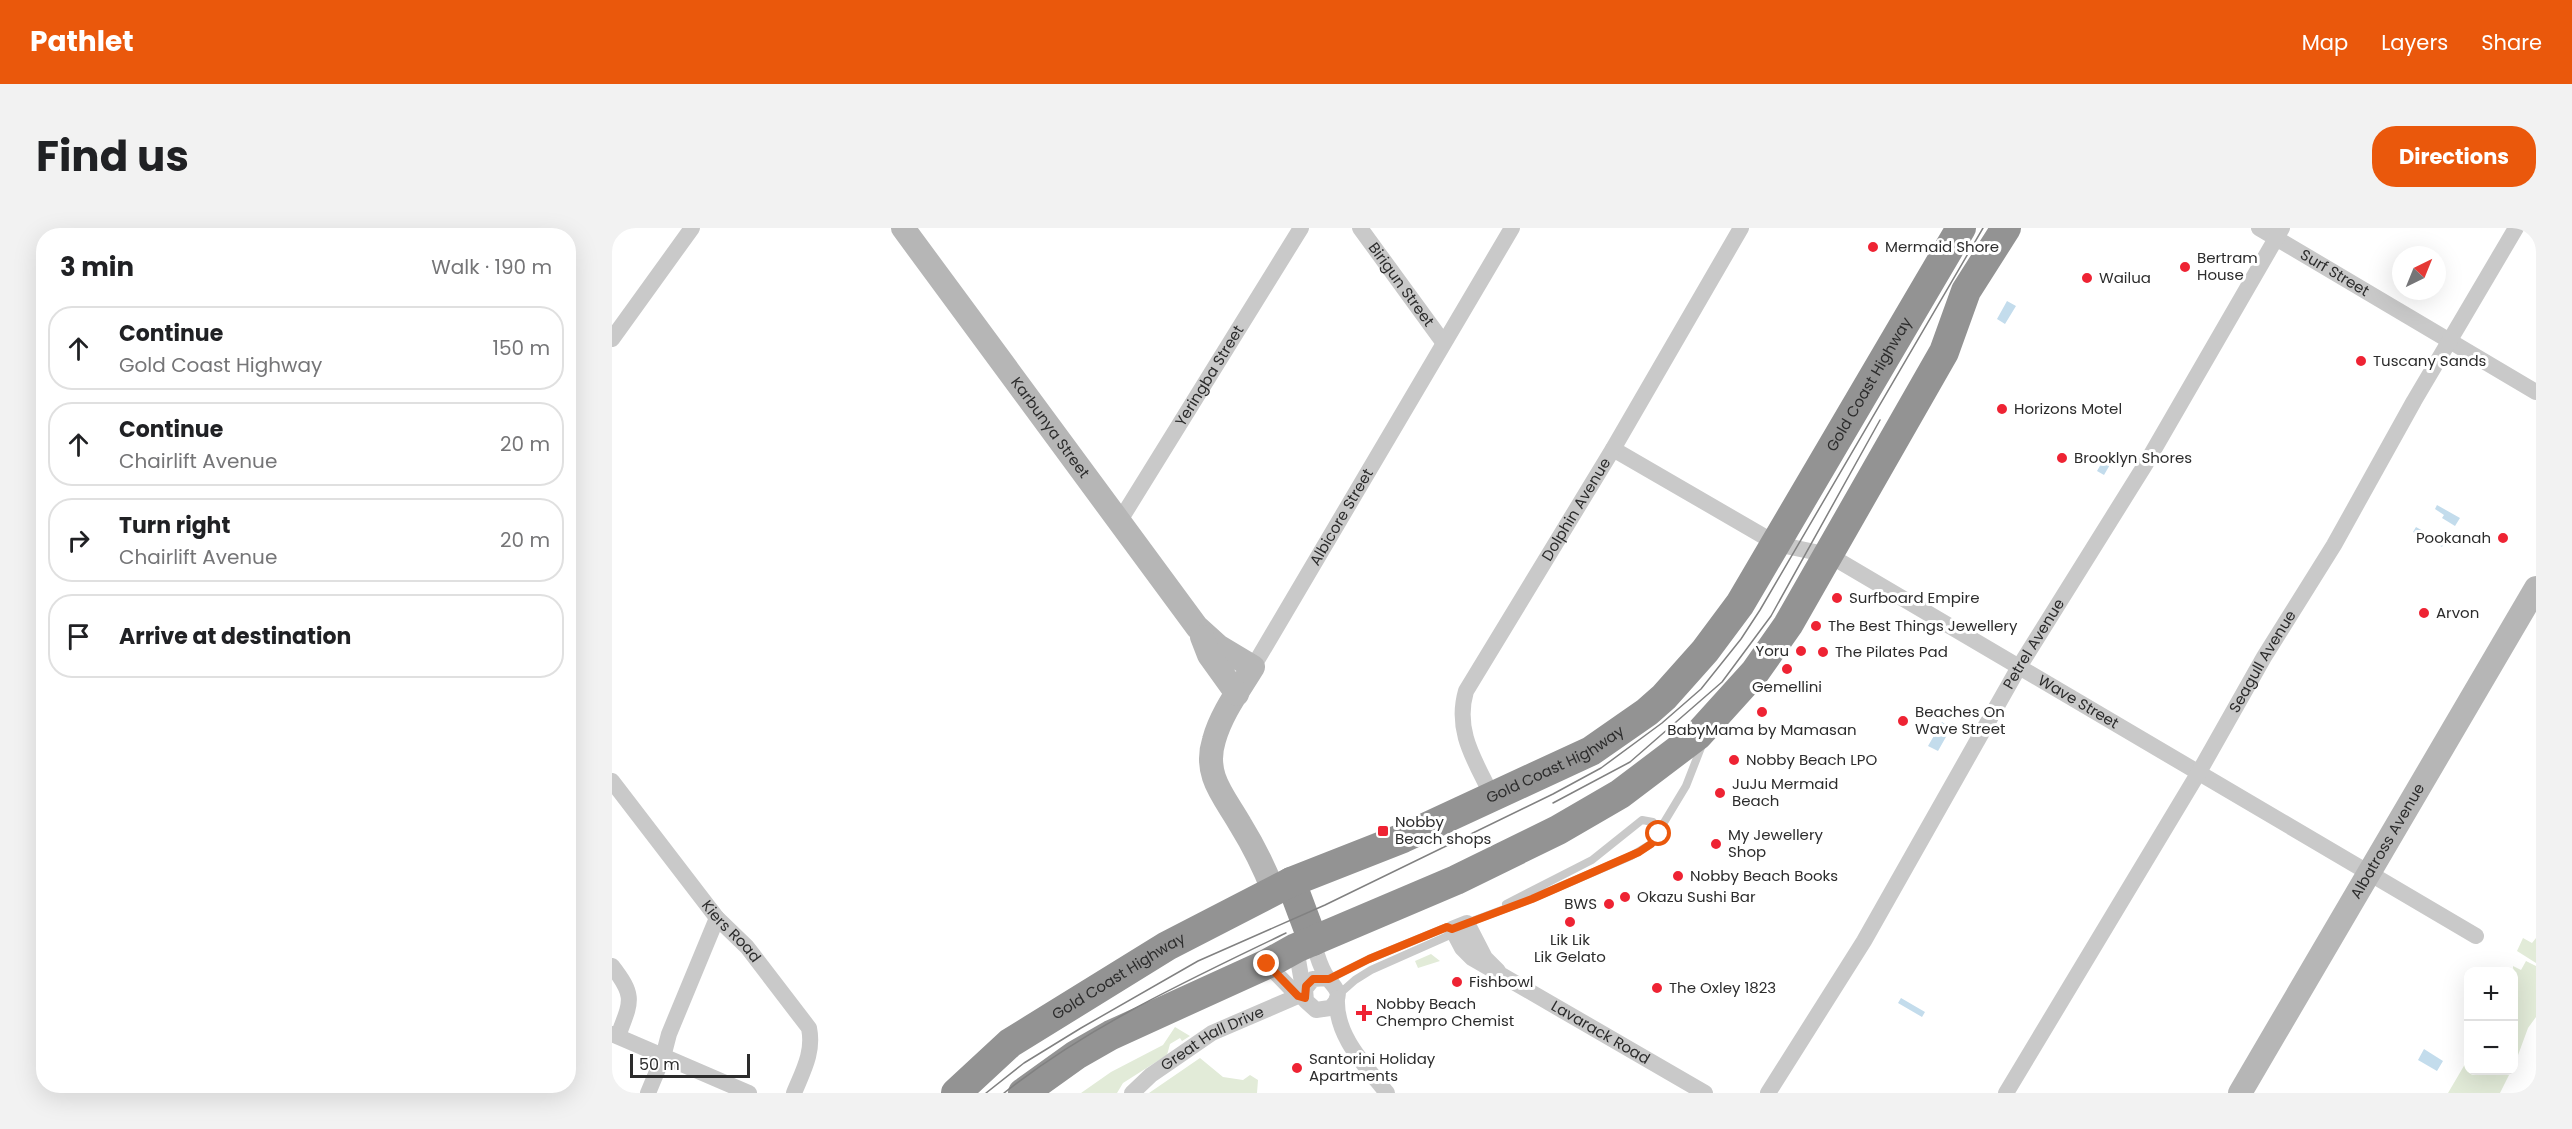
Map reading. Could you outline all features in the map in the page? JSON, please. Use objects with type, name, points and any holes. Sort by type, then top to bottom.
[{"type":"highway","name":"Gold Coast Highway","points":[[957,1093],[1010,1043],[1053,1014],[1167,946],[1282,886],[1403,838],[1591,751],[1647,712],[1705,651],[1740,604],[1961,228]]},
{"type":"highway","points":[[1023,1093],[1045,1076],[1111,1035],[1267,964],[1305,944],[1456,880],[1583,817],[1653,771],[1698,735],[1722,711],[1768,655],[1829,555],[1944,352],[1966,291],[2006,228]]},
{"type":"highway","points":[[1282,886],[1305,944]]},
{"type":"street","points":[[612,339],[692,228]]},
{"type":"street","name":"Karbunya Street","points":[[903,228],[1197,627],[1218,646],[1253,667]]},
{"type":"street","name":"Yeringba Street","points":[[1119,522],[1301,228]]},
{"type":"street","name":"Birigun Street","points":[[1360,228],[1443,342]]},
{"type":"street","name":"Albicore Street","points":[[1282,886],[1263,842],[1233,813],[1214,781],[1211,753],[1218,729],[1443,342],[1512,228]]},
{"type":"street","name":"Dolphin Avenue","points":[[1493,798],[1466,740],[1461,722],[1461,707],[1466,691],[1613,449],[1741,228]]},
{"type":"street","name":"Surf Street","points":[[2259,228],[2279,233],[2449,341],[2536,392]]},
{"type":"street","name":"Seagull Avenue","points":[[2006,1093],[2199,772],[2264,657],[2334,545],[2449,341],[2516,228]]},
{"type":"street","name":"Petrel Avenue","points":[[1768,1093],[1870,931],[2019,666],[2145,465],[2279,233]]},
{"type":"street","name":"Wave Street","points":[[1613,449],[1777,544],[1829,555],[2476,936]]},
{"type":"street","name":"Albatross Avenue","points":[[2240,1093],[2536,588]]},
{"type":"street","name":"Karbunya Street","points":[[1197,627],[1209,655],[1237,694]]},
{"type":"street","name":"Kiers Road","points":[[612,781],[717,918],[747,947],[809,1028],[812,1042],[810,1052],[794,1093]]},
{"type":"street","points":[[648,1093],[663,1057],[665,1043],[717,918]]},
{"type":"street","name":"Lavarack Road","points":[[1459,926],[1469,956],[1705,1093]]},
{"type":"street","points":[[1305,944],[1335,985],[1338,1019],[1349,1043]]},
{"type":"street","points":[[1304,999],[1305,944]]},
{"type":"street","points":[[1267,964],[1349,1043],[1387,1093]]},
{"type":"street","points":[[612,966],[630,995],[615,1035],[749,1093]]},
{"type":"street","points":[[1304,999],[1310,981],[1319,977],[1328,978]]},
{"type":"street","points":[[1304,999],[1319,1010],[1333,1006],[1337,997]]},
{"type":"street","name":"Great Hall Drive","points":[[1132,1093],[1151,1075],[1212,1033],[1304,999]]},
{"type":"lane","points":[[1328,978],[1447,927],[1459,926],[1532,899],[1648,847],[1657,837],[1686,786],[1698,752],[1722,711]]},
{"type":"lane","points":[[1496,911],[1527,891],[1592,860],[1642,820],[1648,819],[1655,823],[1659,831],[1657,837]]},
{"type":"lane","points":[[1337,997],[1366,973],[1450,935],[1459,926]]},
{"type":"green space","points":[[2523,938],[2532,943],[2536,938],[2536,963],[2517,951]]},
{"type":"green space","points":[[1431,954],[1440,961],[1418,968],[1415,961]]},
{"type":"green space","points":[[2526,961],[2536,966],[2536,1017],[2528,1028],[2518,1055],[2518,968],[2521,970]]},
{"type":"green space","points":[[1175,1027],[1190,1036],[1182,1041],[1180,1038],[1170,1044],[1167,1055],[1123,1083],[1117,1093],[1081,1093],[1111,1072],[1163,1045]]},
{"type":"green space","points":[[1200,1058],[1223,1077],[1243,1080],[1250,1075],[1258,1080],[1257,1093],[1149,1093]]},
{"type":"green space","points":[[2464,1066],[2464,1075],[2509,1075],[2500,1093],[2448,1093]]},
{"type":"water","points":[[2007,301],[2016,306],[2005,324],[1997,319]]},
{"type":"water","points":[[2108,452],[2115,456],[2104,475],[2097,471]]},
{"type":"water","points":[[2437,505],[2460,518],[2455,526],[2442,518],[2444,515],[2435,509]]},
{"type":"water","points":[[2416,527],[2444,543],[2442,547],[2413,532]]},
{"type":"water","points":[[1942,722],[1951,728],[1938,751],[1928,746]]},
{"type":"water","points":[[1901,998],[1925,1012],[1922,1017],[1898,1003]]},
{"type":"water","points":[[2424,1049],[2443,1061],[2437,1071],[2418,1060]]},
{"type":"tram line","points":[[986,1093],[1024,1063],[1198,961],[1325,905],[1553,794],[1601,768],[1662,723],[1701,689],[1741,639],[1760,610],[1983,228]]},
{"type":"tram line","points":[[1553,803],[1630,762],[1722,682],[1771,616],[1880,420]]},
{"type":"tram line","points":[[1004,1093],[1105,1025],[1177,986],[1286,933]]},
{"type":"place","name":"Mermaid Shore","points":[[1873,247]]},
{"type":"place","name":"Bertram House","points":[[2185,267]]},
{"type":"place","name":"Wailua","points":[[2087,278]]},
{"type":"place","name":"Tuscany Sands","points":[[2361,361]]},
{"type":"place","name":"Horizons Motel","points":[[2002,409]]},
{"type":"place","name":"Brooklyn Shores","points":[[2062,458]]},
{"type":"place","name":"Pookanah","points":[[2503,538]]},
{"type":"place","name":"Surfboard Empire","points":[[1837,598]]},
{"type":"place","name":"Arvon","points":[[2424,613]]},
{"type":"place","name":"The Best Things Jewellery","points":[[1816,626]]},
{"type":"place","name":"Yoru","points":[[1801,651]]},
{"type":"place","name":"The Pilates Pad","points":[[1823,652]]},
{"type":"place","name":"Gemellini","points":[[1787,669]]},
{"type":"place","name":"BabyMama by Mamasan","points":[[1762,712]]},
{"type":"place","name":"Beaches On Wave Street","points":[[1903,721]]},
{"type":"place","name":"Nobby Beach LPO","points":[[1734,760]]},
{"type":"place","name":"JuJu Mermaid Beach","points":[[1720,793]]},
{"type":"place","name":"Nobby Beach shops","points":[[1383,831]]},
{"type":"place","name":"My Jewellery Shop","points":[[1716,844]]},
{"type":"place","name":"Nobby Beach Books","points":[[1678,876]]},
{"type":"place","name":"Okazu Sushi Bar","points":[[1625,897]]},
{"type":"place","name":"BWS","points":[[1609,904]]},
{"type":"place","name":"Lik Lik Lik Gelato","points":[[1570,922]]},
{"type":"place","name":"Fishbowl","points":[[1457,982]]},
{"type":"place","name":"The Oxley 1823","points":[[1657,988]]},
{"type":"place","name":"Nobby Beach Chempro Chemist","points":[[1364,1013]]},
{"type":"place","name":"Santorini Holiday Apartments","points":[[1297,1068]]},
{"type":"route","points":[[1267,964],[1298,996],[1305,998],[1306,986],[1313,979],[1322,977],[1329,979],[1353,966],[1447,927],[1452,929],[1532,899],[1639,852],[1656,840],[1659,834]]}]
